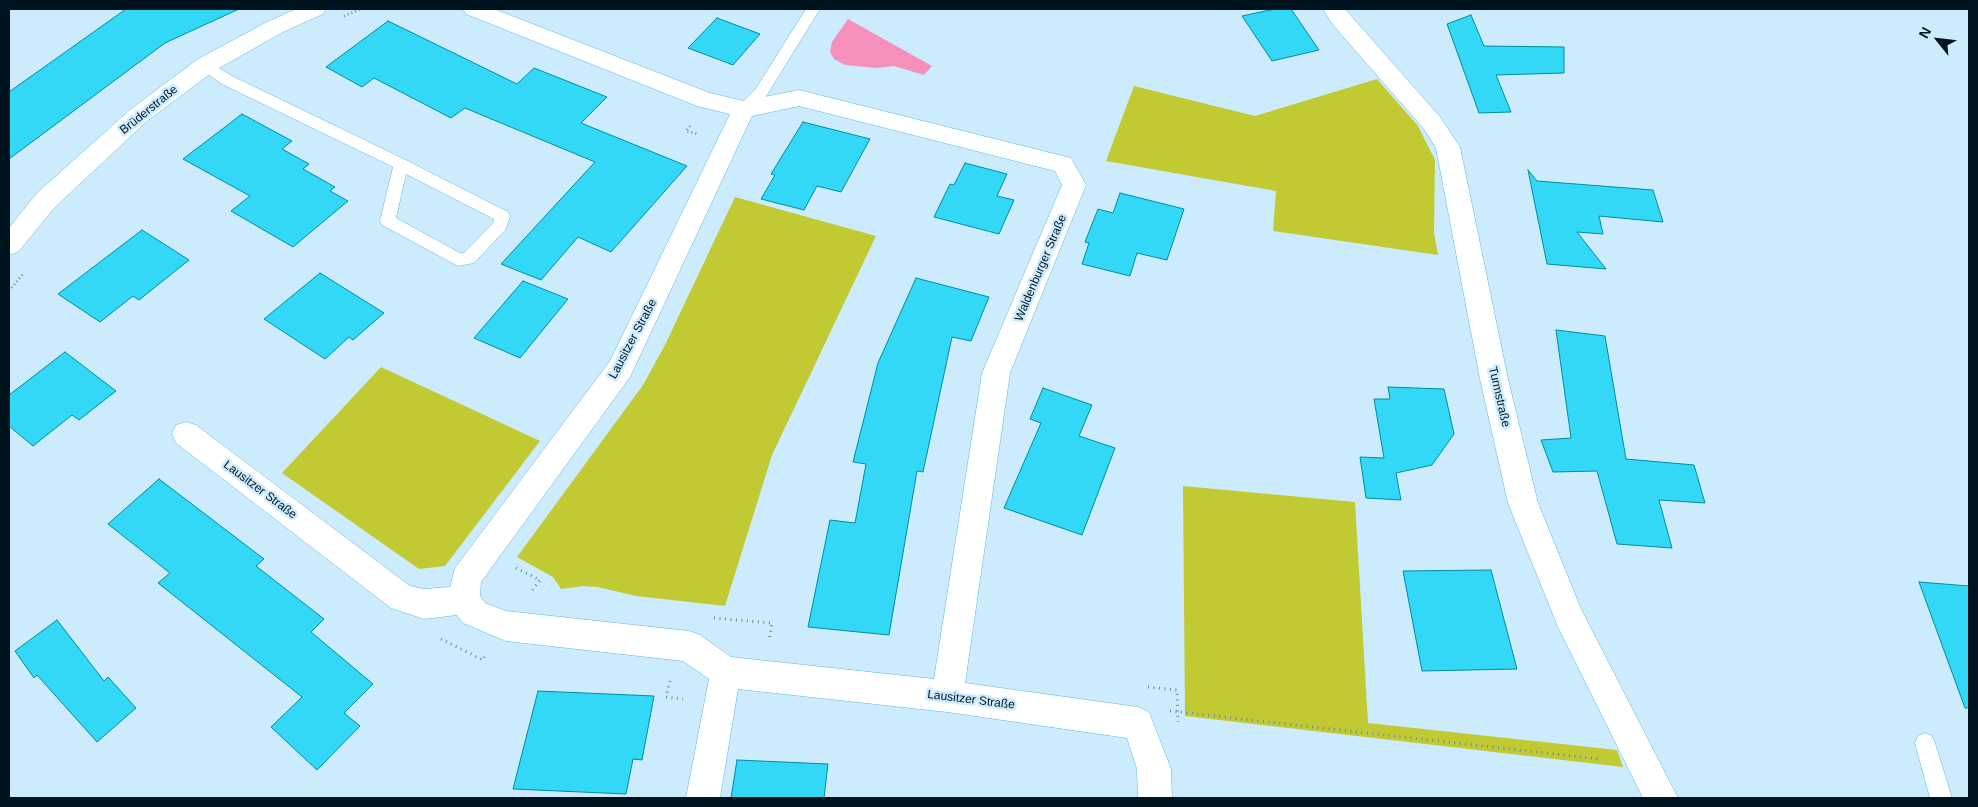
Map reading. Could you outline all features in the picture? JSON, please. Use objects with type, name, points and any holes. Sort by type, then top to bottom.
[{"type":"street","name":"Brüderstraße","points":[[9,245],[46,200],[139,115],[206,65],[275,27],[314,9]]},
{"type":"street","points":[[474,9],[705,100],[744,109]]},
{"type":"street","name":"Turmstraße","points":[[1334,9],[1341,20],[1432,123],[1448,147],[1494,379],[1523,503],[1569,617],[1642,764],[1661,798]]},
{"type":"street","name":"Waldenburger Straße","points":[[744,109],[799,98],[1063,164],[1074,185],[996,373],[947,696]]},
{"type":"street","name":"Lausitzer Straße","points":[[744,109],[620,370],[466,578],[464,600],[474,613],[506,626],[689,646],[726,672],[947,696],[1138,723]]},
{"type":"street","name":"Lausitzer Straße","points":[[186,434],[402,598],[424,604],[464,600]]},
{"type":"street","points":[[703,798],[718,705],[726,672]]},
{"type":"street","points":[[1138,723],[1154,769],[1154,798]]},
{"type":"lane","name":"Lausitzer Straße","points":[[744,109],[760,94],[813,9]]},
{"type":"lane","points":[[206,65],[227,80],[401,164],[502,216],[500,225],[468,259],[458,260],[388,222],[401,164]]},
{"type":"lane","points":[[1925,743],[1941,798]]},
{"type":"path","points":[[340,18],[361,9]]},
{"type":"path","points":[[9,291],[27,269]]},
{"type":"path","points":[[1138,723],[1166,710],[1642,764]]},
{"type":"shaded area","points":[[848,19],[932,66],[924,75],[894,66],[877,68],[845,65],[834,59],[830,52],[832,42]]},
{"type":"shaded area","points":[[1377,79],[1418,126],[1435,160],[1434,233],[1438,255],[1273,231],[1276,191],[1106,161],[1134,86],[1255,116]]},
{"type":"shaded area","points":[[735,197],[876,236],[772,455],[725,606],[636,596],[598,587],[583,586],[561,589],[553,577],[517,557],[643,385],[665,345]]},
{"type":"shaded area","points":[[381,367],[540,441],[445,566],[419,569],[282,473]]},
{"type":"shaded area","points":[[1183,486],[1355,502],[1368,723],[1617,750],[1623,767],[1185,716]]},
{"type":"building","points":[[126,9],[239,9],[165,43],[9,159],[9,92]]},
{"type":"building","points":[[1275,9],[1291,9],[1319,50],[1272,61],[1242,16]]},
{"type":"building","points":[[1471,15],[1484,46],[1564,47],[1564,73],[1496,75],[1511,112],[1479,113],[1447,24]]},
{"type":"building","points":[[717,18],[760,34],[733,65],[688,48]]},
{"type":"building","points":[[388,21],[517,84],[534,68],[607,97],[581,123],[687,166],[611,252],[578,237],[541,280],[501,264],[595,162],[465,108],[451,118],[374,78],[362,87],[326,67]]},
{"type":"building","points":[[242,114],[292,141],[282,149],[309,164],[303,169],[335,187],[330,191],[348,201],[293,247],[231,211],[250,196],[183,159]]},
{"type":"building","points":[[803,122],[870,139],[841,192],[817,186],[804,210],[761,199],[775,175],[771,174]]},
{"type":"building","points":[[965,163],[1007,174],[997,196],[1014,200],[999,234],[934,217],[950,184],[954,185]]},
{"type":"building","points":[[1528,170],[1537,181],[1653,190],[1663,222],[1599,216],[1603,234],[1577,232],[1606,269],[1547,264]]},
{"type":"building","points":[[1120,193],[1184,209],[1167,260],[1137,253],[1130,276],[1082,264],[1089,243],[1085,242],[1098,209],[1113,213]]},
{"type":"building","points":[[142,230],[189,260],[139,300],[133,296],[100,322],[58,294]]},
{"type":"building","points":[[320,273],[384,313],[353,340],[349,337],[325,359],[264,319]]},
{"type":"building","points":[[916,278],[989,297],[971,341],[952,337],[923,472],[917,471],[889,635],[808,627],[830,520],[855,523],[866,464],[853,462],[878,363]]},
{"type":"building","points":[[523,281],[568,299],[520,358],[474,338]]},
{"type":"building","points":[[1556,330],[1605,336],[1626,459],[1694,465],[1705,503],[1659,500],[1672,548],[1617,544],[1597,471],[1553,472],[1541,440],[1571,438]]},
{"type":"building","points":[[65,352],[116,391],[79,420],[72,415],[33,446],[9,426],[9,395]]},
{"type":"building","points":[[1388,387],[1444,389],[1454,434],[1432,465],[1396,473],[1401,500],[1366,498],[1360,457],[1384,458],[1374,399],[1390,399]]},
{"type":"building","points":[[1043,388],[1092,405],[1079,436],[1115,448],[1082,535],[1004,508],[1041,423],[1030,419]]},
{"type":"building","points":[[159,479],[264,559],[256,566],[324,619],[311,632],[373,684],[344,713],[360,726],[317,770],[271,727],[302,697],[158,583],[170,573],[108,524]]},
{"type":"building","points":[[1491,570],[1517,669],[1422,671],[1403,571]]},
{"type":"building","points":[[1919,582],[1969,586],[1969,708],[1965,708]]},
{"type":"building","points":[[57,620],[104,681],[108,677],[136,708],[97,742],[37,675],[34,678],[15,651]]},
{"type":"building","points":[[538,691],[654,696],[642,760],[633,759],[626,794],[513,789]]},
{"type":"building","points":[[737,760],[828,764],[824,798],[731,798]]}]
